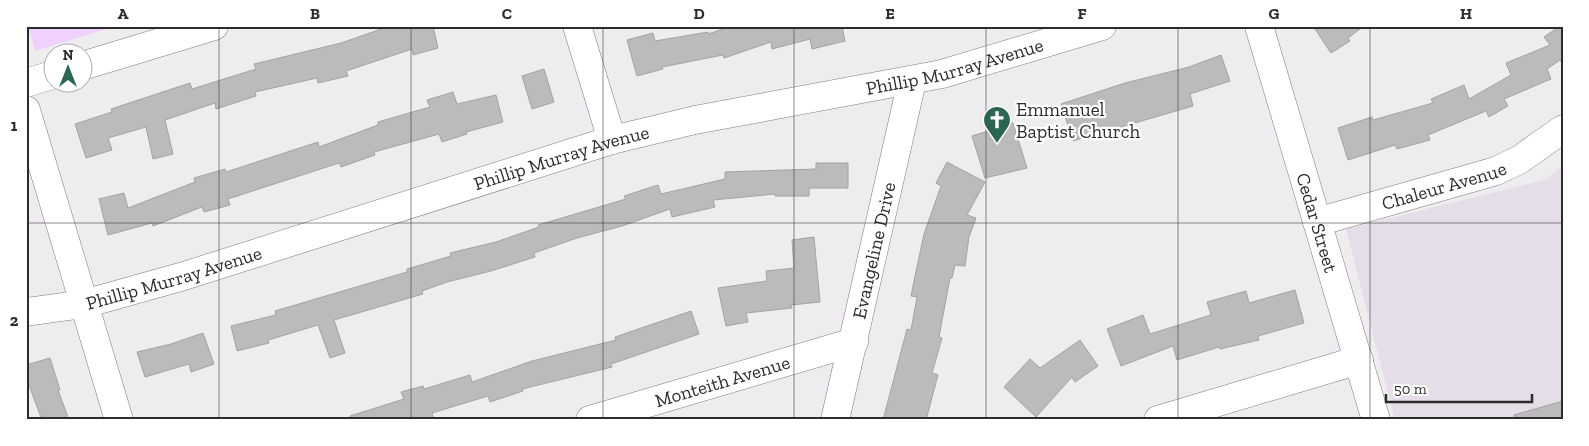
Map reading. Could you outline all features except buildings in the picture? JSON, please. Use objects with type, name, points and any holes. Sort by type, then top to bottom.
[{"type":"street","points":[[92,63],[214,26]]},
{"type":"street","points":[[577,26],[612,140]]},
{"type":"street","name":"Phillip Murray Avenue","points":[[26,312],[84,304],[184,276],[612,140],[695,120],[912,81],[970,67],[1102,26]]},
{"type":"street","name":"Cedar Street","points":[[1259,26],[1376,420]]},
{"type":"street","points":[[26,83],[42,78]]},
{"type":"street","name":"Evangeline Drive","points":[[835,420],[912,81]]},
{"type":"street","points":[[26,110],[119,420]]},
{"type":"street","name":"Chaleur Avenue","points":[[1317,222],[1496,171],[1519,160],[1563,129]]},
{"type":"street","name":"Monteith Avenue","points":[[590,420],[854,342]]},
{"type":"street","points":[[1158,420],[1358,360]]},
{"type":"shaded area","points":[[28,26],[116,26],[64,42],[42,42],[42,49],[35,51]]},
{"type":"shaded area","points":[[1563,166],[1563,420],[1395,420],[1346,229],[1544,180]]},
{"type":"place","name":"Emmanuel Baptist Church","points":[[997,144]]}]
